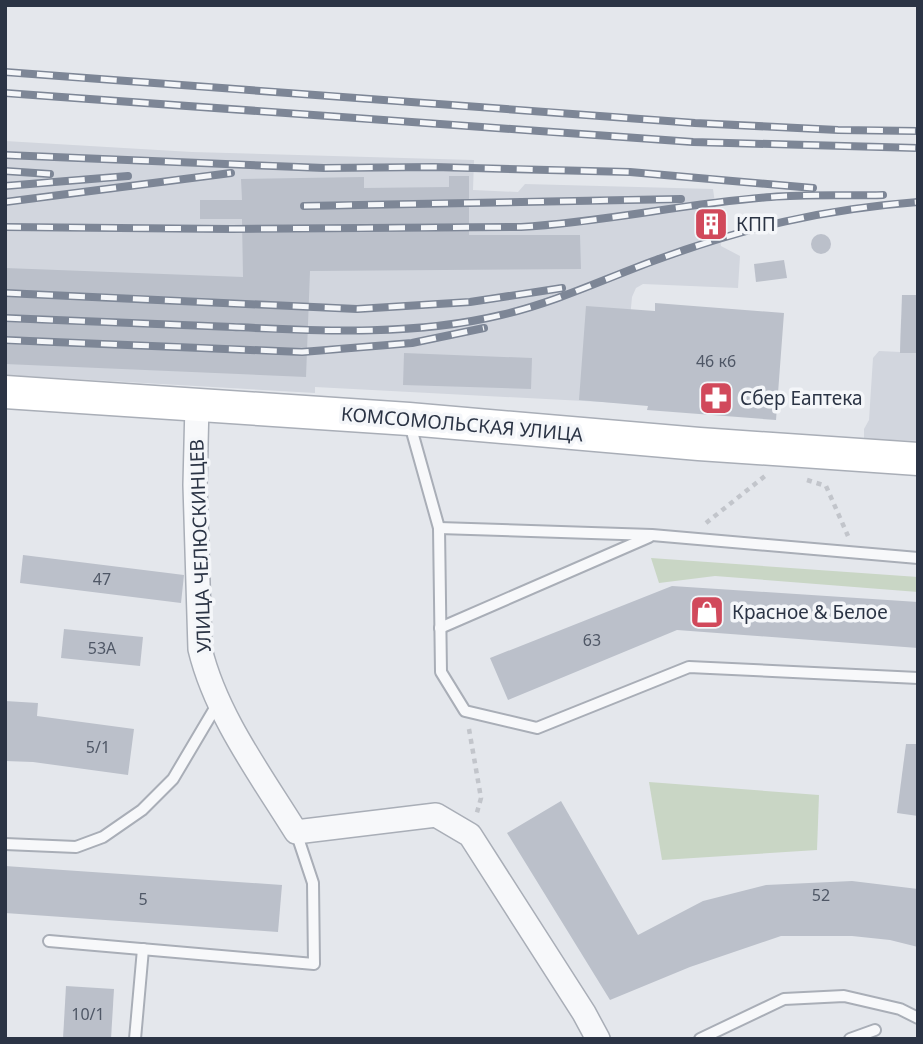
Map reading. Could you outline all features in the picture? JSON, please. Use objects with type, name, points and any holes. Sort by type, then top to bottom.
[{"type":"main road","name":"КОМСОМОЛЬСКАЯ УЛИЦА","points":[[5,391],[918,458]]},
{"type":"street","name":"УЛИЦА ЧЕЛЮСКИНЦЕВ","points":[[197,404],[195,485],[200,649],[218,703],[296,832]]},
{"type":"street","points":[[296,832],[436,815],[470,835],[598,1039]]},
{"type":"lane","points":[[409,419],[439,528],[441,672],[466,710],[537,728],[689,667],[918,678]]},
{"type":"lane","points":[[439,528],[652,536],[918,558]]},
{"type":"lane","points":[[440,628],[652,536]]},
{"type":"lane","points":[[5,844],[76,847],[103,837],[142,810],[173,779],[218,703]]},
{"type":"lane","name":"УЛИЦА ЧЕЛЮСКИНЦЕВ","points":[[49,941],[314,964],[313,883],[296,832]]},
{"type":"lane","points":[[135,1039],[143,949]]},
{"type":"lane","points":[[700,1039],[784,999],[844,996],[900,1009],[918,1018]]},
{"type":"lane","points":[[850,1039],[875,1030]]},
{"type":"path","points":[[686,539],[771,474]]},
{"type":"path","points":[[802,479],[826,486],[842,518],[854,552]]},
{"type":"path","points":[[466,710],[481,798],[470,835]]},
{"type":"shaded area","points":[[5,141],[192,152],[474,160],[473,190],[518,192],[525,184],[713,189],[721,246],[740,256],[738,288],[643,284],[636,288],[632,297],[622,403],[315,387],[315,393],[5,375]]},
{"type":"shaded area","points":[[901,319],[918,320],[918,441],[864,439],[864,429],[869,420],[873,358],[879,351],[900,352]]},
{"type":"green space","points":[[651,558],[918,577],[918,592],[715,576],[659,583]]},
{"type":"green space","points":[[649,782],[819,795],[817,850],[662,860]]},
{"type":"building","points":[[449,176],[469,176],[469,235],[580,235],[581,269],[310,271],[306,377],[5,364],[5,268],[243,277],[242,219],[200,219],[200,200],[242,200],[241,179],[364,177],[364,188],[449,187]]},
{"type":"building","points":[[817,234],[825,234],[831,244],[825,254],[817,254],[811,248],[811,240]]},
{"type":"building","points":[[784,260],[787,278],[756,282],[754,264]]},
{"type":"building","points":[[902,295],[918,295],[918,353],[900,353]]},
{"type":"building","points":[[655,303],[784,313],[776,420],[647,410],[648,406],[579,400],[586,306],[655,311]]},
{"type":"building","points":[[404,353],[532,358],[531,389],[403,385]]},
{"type":"building","points":[[23,555],[184,575],[181,603],[20,583]]},
{"type":"building","points":[[672,586],[918,602],[918,648],[677,630],[508,700],[490,658]]},
{"type":"building","points":[[64,629],[143,637],[140,666],[61,658]]},
{"type":"building","points":[[5,701],[38,703],[37,716],[134,729],[128,775],[33,762],[5,761]]},
{"type":"building","points":[[906,744],[918,744],[918,816],[897,813]]},
{"type":"building","points":[[561,801],[638,935],[703,901],[766,885],[852,881],[918,889],[918,947],[890,940],[852,936],[781,936],[690,967],[610,1000],[507,833]]},
{"type":"building","points":[[5,866],[282,885],[278,932],[5,913]]},
{"type":"building","points":[[66,986],[114,989],[111,1039],[63,1039]]},
{"type":"railway","points":[[5,72],[695,123],[918,131]]},
{"type":"railway","points":[[5,93],[693,142],[918,148]]},
{"type":"railway","points":[[5,155],[324,168],[434,167],[630,172],[813,188]]},
{"type":"railway","points":[[5,171],[50,174]]},
{"type":"railway","points":[[5,202],[231,173]]},
{"type":"railway","points":[[5,186],[128,176]]},
{"type":"railway","points":[[5,227],[521,227],[771,197],[883,195]]},
{"type":"railway","points":[[304,206],[681,199]]},
{"type":"railway","points":[[5,318],[334,330],[401,329],[468,322],[521,310],[637,267],[753,229],[817,215],[918,202]]},
{"type":"railway","points":[[5,293],[357,309],[470,302],[562,288]]},
{"type":"railway","points":[[5,340],[302,352],[412,343],[484,328]]},
{"type":"place","name":"КПП","points":[[711,224]]},
{"type":"place","name":"Сбер Еаптека","points":[[716,398]]},
{"type":"place","name":"Красное & Белое","points":[[707,612]]}]
